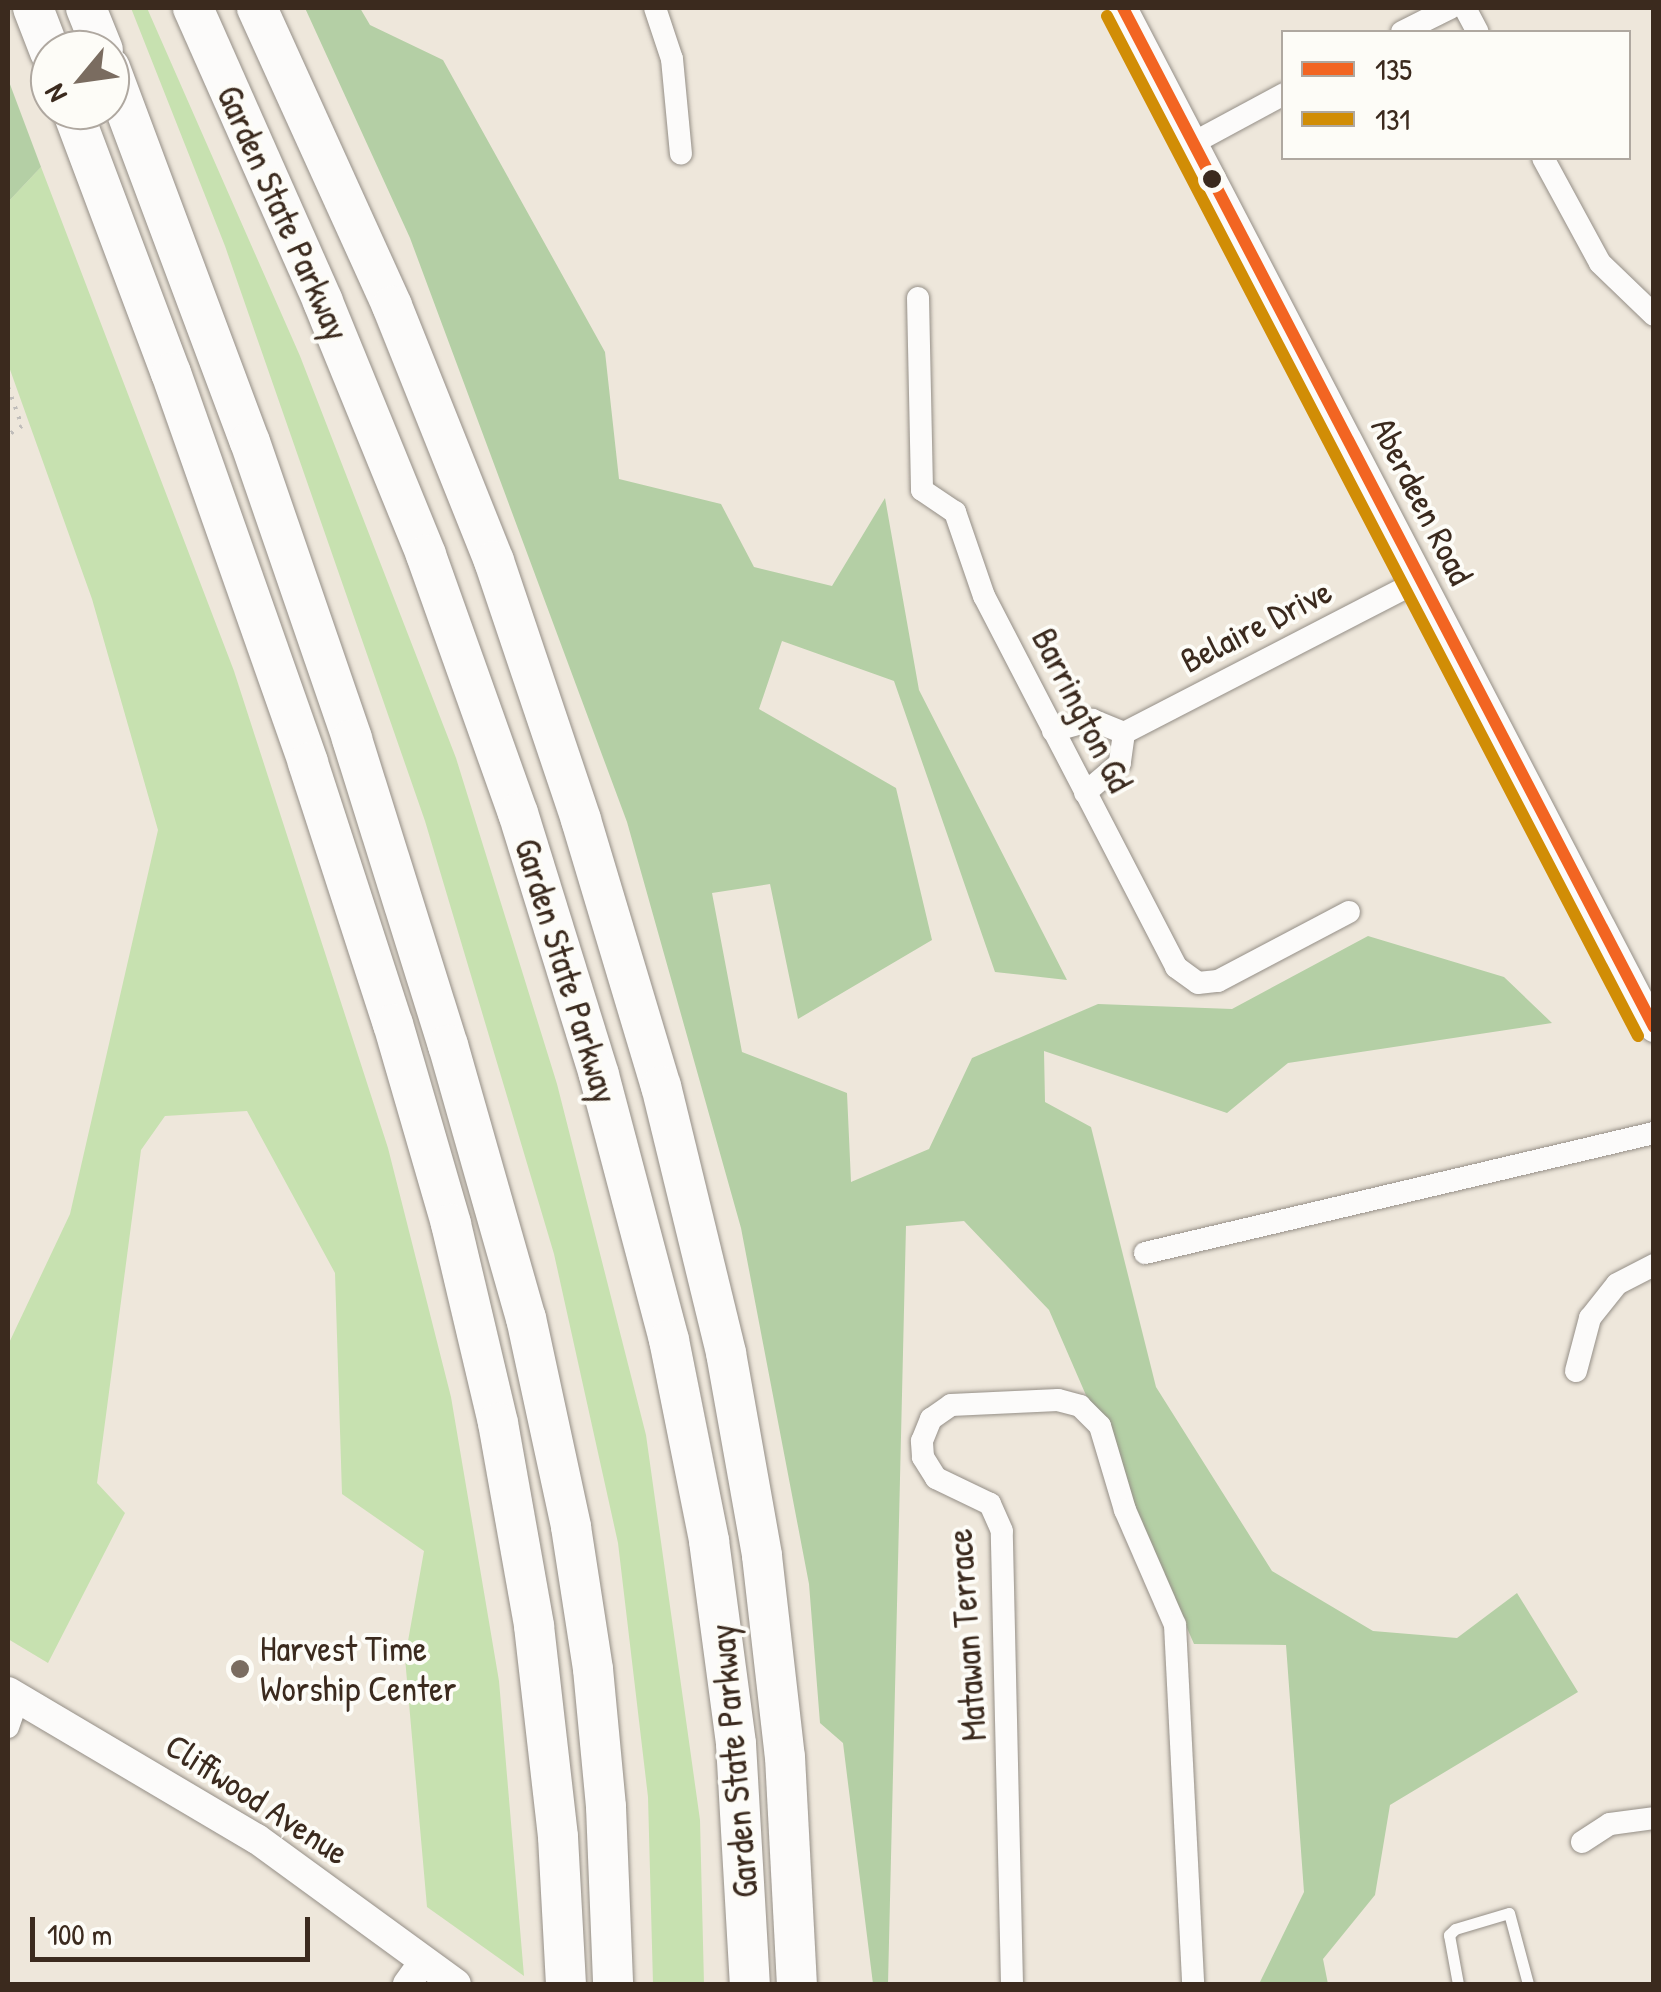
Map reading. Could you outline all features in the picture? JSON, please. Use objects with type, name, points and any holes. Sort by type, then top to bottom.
[{"type":"highway","name":"Garden State Parkway","points":[[193,8],[330,318],[426,555],[518,813],[604,1091],[669,1340],[714,1574],[736,1744],[750,1984]]},
{"type":"highway","name":"Garden State Parkway","points":[[257,8],[366,244],[494,561],[582,820],[661,1086],[722,1336],[760,1539],[785,1757],[797,1984]]},
{"type":"highway","points":[[130,121],[250,442],[352,739],[443,1028],[526,1318],[565,1492],[593,1668],[606,1807],[613,1984]]},
{"type":"highway","points":[[80,130],[171,373],[302,747],[394,1024],[447,1207],[494,1406],[534,1626],[558,1837],[566,1984]]},
{"type":"main road","name":"Cliffwood Avenue","points":[[13,1695],[257,1839],[416,1973],[456,1984]]},
{"type":"street","points":[[655,8],[672,59],[681,154]]},
{"type":"street","name":"Aberdeen Road","points":[[1124,8],[1654,1028]]},
{"type":"street","points":[[1406,30],[1450,8]]},
{"type":"street","points":[[1464,8],[1477,30]]},
{"type":"street","points":[[1195,142],[1281,96]]},
{"type":"street","points":[[1544,160],[1586,241],[1626,292],[1654,315]]},
{"type":"street","name":"Barrington Gd","points":[[918,298],[922,490],[955,512],[984,596],[1176,967],[1189,980],[1218,982],[1349,912]]},
{"type":"street","name":"Belaire Drive","points":[[1124,733],[1419,580]]},
{"type":"street","points":[[1053,731],[1092,720],[1124,733],[1120,763],[1085,793]]},
{"type":"street","points":[[1145,1253],[1654,1134]]},
{"type":"street","points":[[1576,1371],[1590,1318],[1618,1284],[1654,1265]]},
{"type":"street","name":"Matawan Terrace","points":[[1012,1984],[1002,1531],[990,1504],[936,1478],[928,1469],[922,1442],[932,1419],[951,1405],[1058,1400],[1080,1406],[1100,1426],[1125,1510],[1175,1625],[1193,1984]]},
{"type":"street","points":[[8,1727],[13,1695]]},
{"type":"street","points":[[1582,1842],[1610,1824],[1654,1818]]},
{"type":"lane","points":[[1458,1984],[1450,1935],[1456,1929],[1509,1913],[1528,1984]]},
{"type":"path","points":[[8,386],[22,426],[8,436]]},
{"type":"green space","points":[[131,8],[147,8],[300,356],[456,758],[557,1084],[646,1435],[700,1820],[704,1984],[653,1984],[648,1797],[618,1543],[554,1254],[425,821],[225,246]]},
{"type":"green space","points":[[305,8],[360,8],[370,25],[443,60],[605,352],[619,479],[721,504],[754,567],[832,586],[885,498],[919,690],[1067,980],[995,972],[894,681],[782,641],[759,709],[896,788],[932,940],[798,1019],[770,884],[712,893],[742,1052],[847,1093],[851,1182],[929,1149],[972,1058],[1098,1004],[1232,1009],[1368,936],[1504,977],[1552,1023],[1288,1063],[1227,1113],[1044,1051],[1045,1102],[1091,1127],[1156,1387],[1272,1571],[1373,1631],[1457,1638],[1517,1593],[1578,1692],[1390,1805],[1375,1895],[1323,1959],[1328,1984],[1259,1984],[1304,1892],[1286,1645],[1194,1644],[1049,1310],[964,1221],[906,1226],[888,1984],[873,1984],[843,1743],[820,1723],[809,1584],[741,1228],[627,822],[410,238]]},
{"type":"green space","points":[[8,79],[41,167],[8,202]]},
{"type":"green space","points":[[41,167],[234,671],[388,1148],[451,1397],[499,1681],[524,1976],[427,1907],[405,1658],[424,1551],[342,1494],[335,1273],[247,1111],[165,1116],[141,1150],[97,1483],[125,1513],[48,1663],[8,1639],[8,1345],[70,1214],[158,830],[92,599],[8,364],[8,202]]},
{"type":"transit line","name":"135","points":[[1123,8],[1654,1027]]},
{"type":"transit line","name":"131","points":[[1107,16],[1638,1036]]},
{"type":"place","name":"Harvest Time Worship Center","points":[[240,1669]]}]
